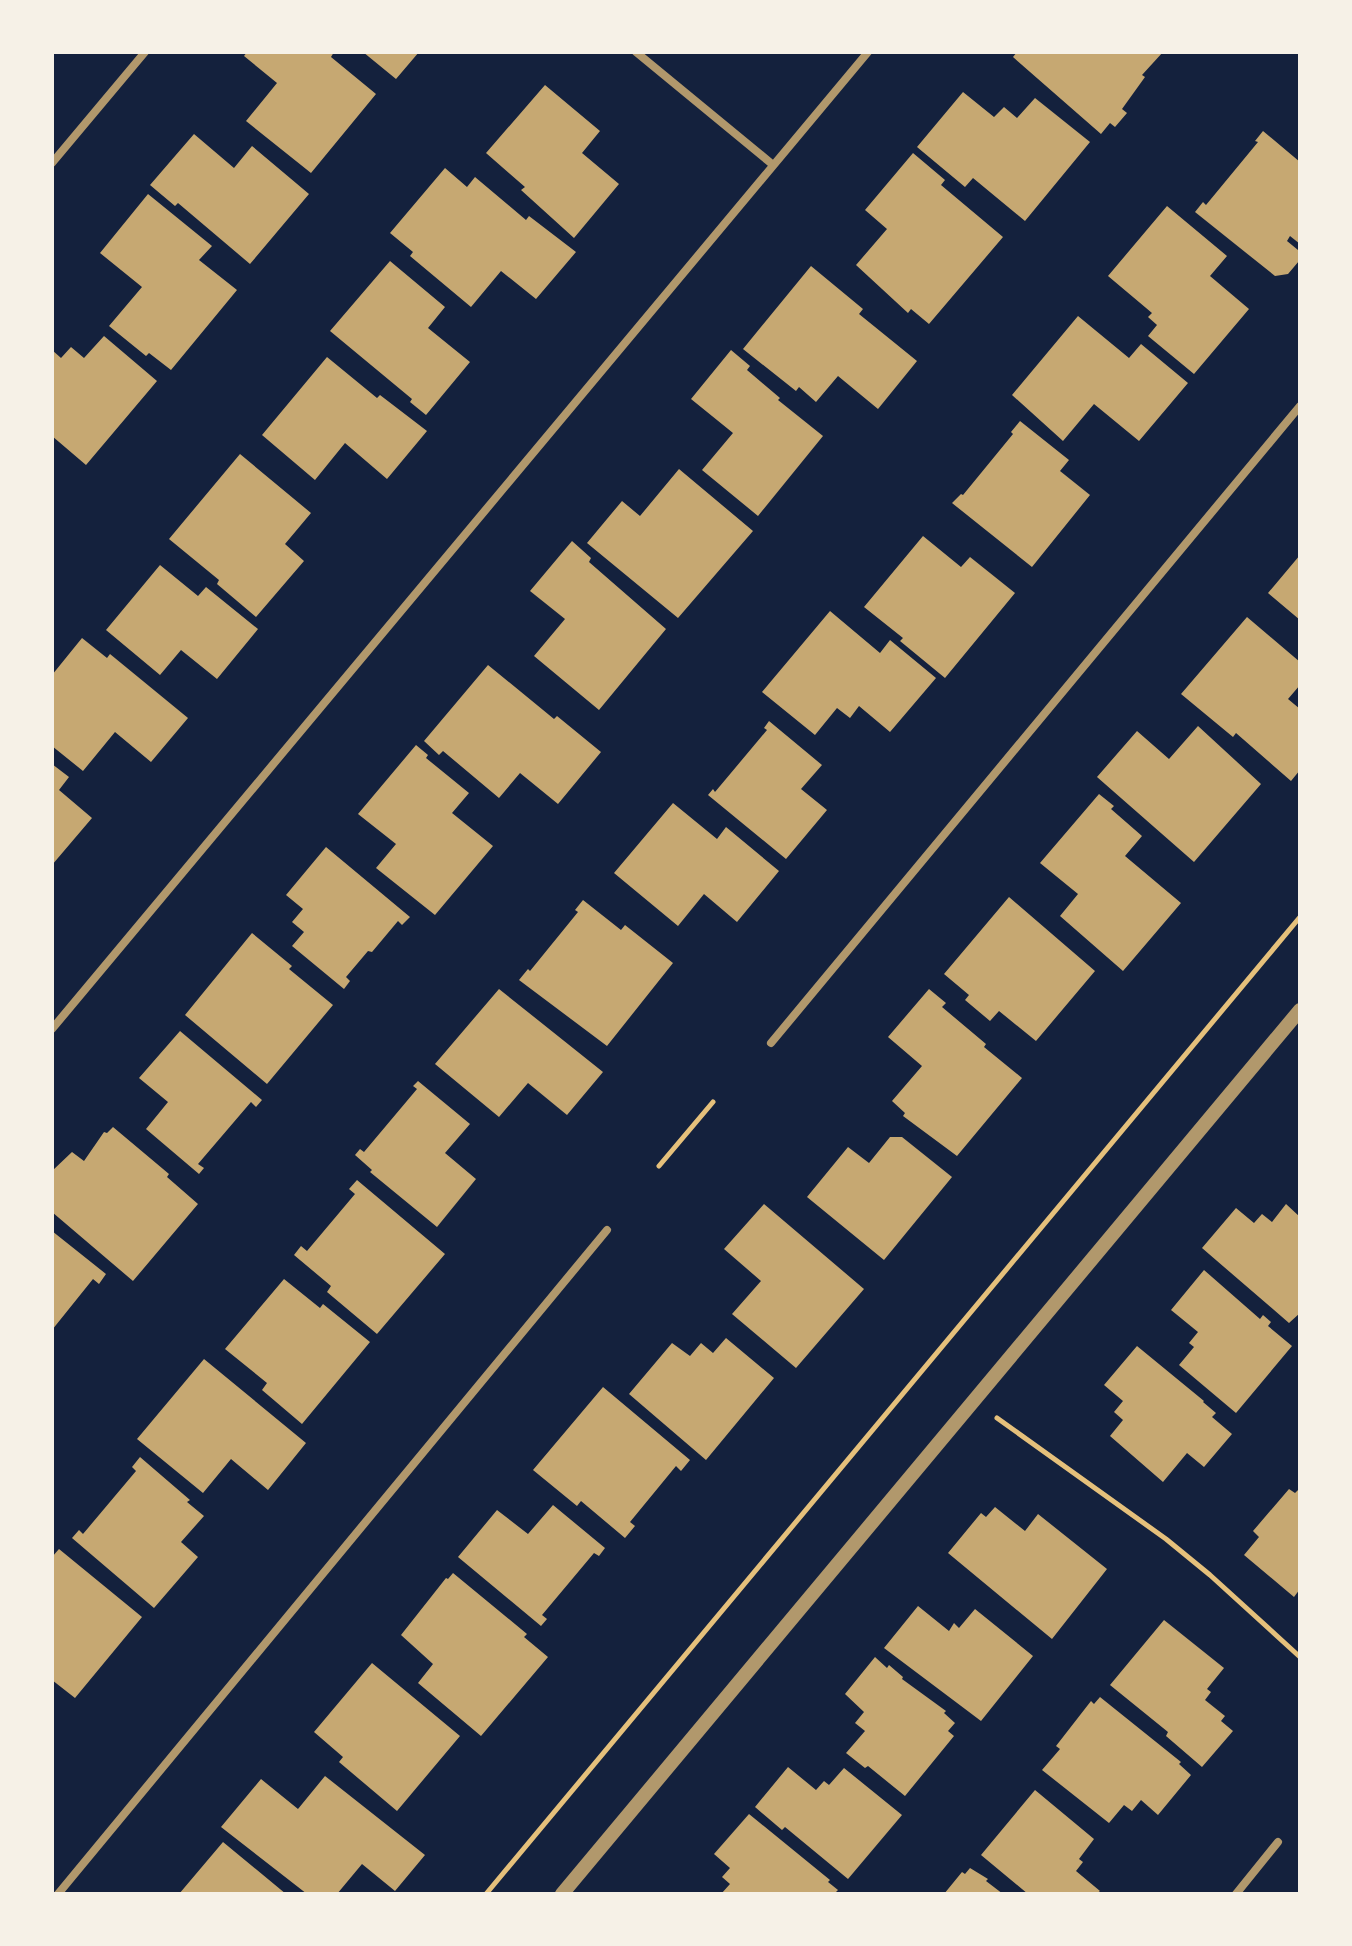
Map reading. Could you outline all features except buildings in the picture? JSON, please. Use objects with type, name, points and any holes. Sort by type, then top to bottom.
[{"type":"street","points":[[52,163],[145,52]]},
{"type":"street","points":[[636,52],[772,164]]},
{"type":"street","points":[[52,1029],[868,52]]},
{"type":"street","points":[[771,1043],[1300,406]]},
{"type":"street","points":[[562,1894],[1300,1010]]},
{"type":"street","points":[[58,1894],[607,1230]]},
{"type":"street","points":[[1236,1894],[1278,1842]]},
{"type":"path","points":[[486,1894],[1300,917]]},
{"type":"path","points":[[659,1166],[713,1102]]},
{"type":"path","points":[[973,1401],[1166,1539],[1300,1657]]}]
